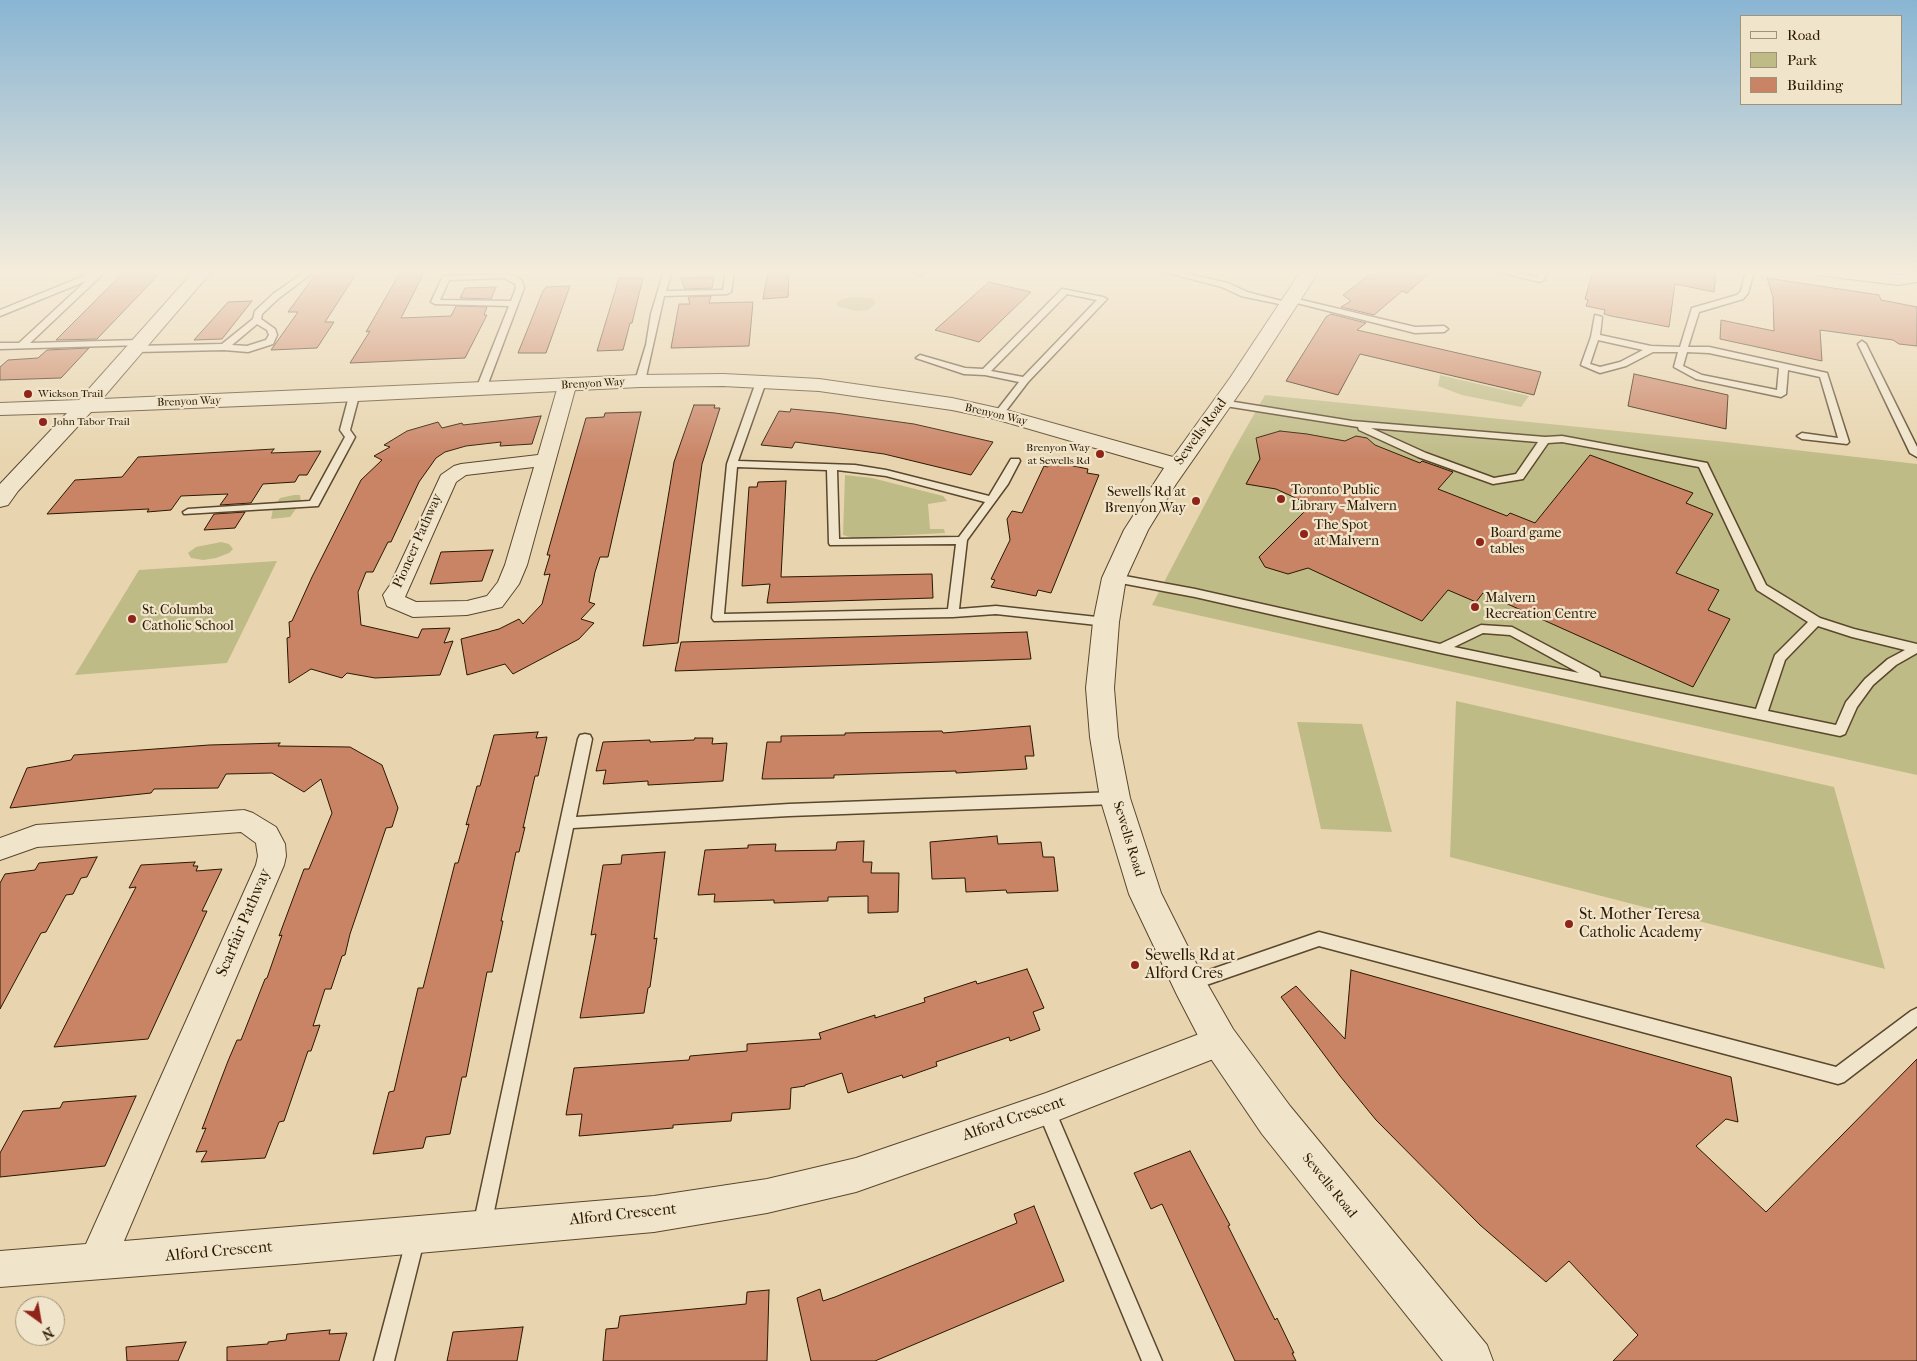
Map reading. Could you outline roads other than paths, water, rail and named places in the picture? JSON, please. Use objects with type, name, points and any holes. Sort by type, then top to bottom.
[{"type":"street","points":[[0,500],[32,461],[86,405],[148,335]]},
{"type":"street","name":"Sewells Road","points":[[1268,335],[1136,530],[1114,578],[1106,622],[1100,688],[1104,737],[1115,798],[1145,894],[1189,984],[1220,1041],[1276,1120],[1471,1361]]},
{"type":"street","name":"Brenyon Way","points":[[0,409],[354,396],[640,381],[709,380],[761,382],[819,385],[952,404],[999,414],[1178,465]]},
{"type":"street","name":"Pioneer Pathway","points":[[544,460],[461,470],[448,479],[400,586],[394,594],[396,601],[413,610],[467,608],[494,602],[508,584],[516,565],[566,386]]},
{"type":"street","name":"Scarfair Pathway","points":[[0,849],[36,836],[244,821],[260,830],[272,844],[270,865],[97,1262]]},
{"type":"street","name":"Alford Crescent","points":[[0,1269],[654,1214],[767,1196],[856,1174],[1046,1109],[1220,1041]]},
{"type":"lane","points":[[21,346],[33,335]]},
{"type":"lane","points":[[224,347],[239,335]]},
{"type":"lane","points":[[0,346],[224,347],[248,349],[270,342],[273,335]]},
{"type":"lane","points":[[481,389],[501,335]]},
{"type":"lane","points":[[640,381],[651,335]]},
{"type":"lane","points":[[985,372],[1022,335]]},
{"type":"lane","points":[[999,414],[1025,380],[1069,335]]},
{"type":"lane","points":[[1688,335],[1678,367],[1699,377],[1781,394],[1784,367]]},
{"type":"lane","points":[[1651,349],[1623,364],[1600,370],[1586,365],[1595,337],[1651,349],[1710,350],[1824,375],[1844,442],[1802,436]]},
{"type":"lane","points":[[1862,344],[1917,454]]},
{"type":"lane","points":[[920,358],[964,371],[985,372],[1025,380]]},
{"type":"lane","points":[[761,382],[732,464],[718,618],[953,613],[996,610],[1106,622]]},
{"type":"lane","points":[[188,512],[314,504],[350,437],[345,430],[354,396]]},
{"type":"lane","points":[[1222,403],[1352,424],[1545,440],[1562,439],[1703,465],[1761,587],[1816,622],[1852,633],[1916,648]]},
{"type":"lane","points":[[1352,424],[1422,455],[1493,481],[1518,476],[1545,440]]},
{"type":"lane","points":[[953,613],[962,540],[1003,484],[1016,462]]},
{"type":"lane","points":[[732,464],[832,466],[886,473],[990,500]]},
{"type":"lane","points":[[832,466],[834,543],[962,540]]},
{"type":"lane","points":[[1114,578],[1195,593],[1441,648],[1840,731],[1851,705],[1869,682],[1892,662],[1916,648]]},
{"type":"lane","points":[[1761,714],[1779,658],[1816,622]]},
{"type":"lane","points":[[1441,648],[1481,630],[1512,631],[1606,682]]},
{"type":"lane","points":[[482,1228],[585,739]]},
{"type":"lane","points":[[567,822],[789,810],[1115,798]]},
{"type":"lane","points":[[1189,984],[1319,939],[1838,1076],[1917,1016]]},
{"type":"lane","points":[[1046,1109],[1152,1361]]},
{"type":"lane","points":[[384,1361],[416,1235]]},
{"type":"place","name":"Wickson Trail","points":[[28,394]]},
{"type":"place","name":"John Tabor Trail","points":[[43,422]]},
{"type":"place","name":"Brenyon Way at Sewells Rd","points":[[1100,454]]},
{"type":"place","name":"Toronto Public Library - Malvern","points":[[1281,499]]},
{"type":"place","name":"Sewells Rd at Brenyon Way","points":[[1196,501]]},
{"type":"place","name":"The Spot at Malvern","points":[[1304,534]]},
{"type":"place","name":"Board game tables","points":[[1480,542]]},
{"type":"place","name":"Malvern Recreation Centre","points":[[1475,607]]},
{"type":"place","name":"St. Columba Catholic School","points":[[132,619]]},
{"type":"place","name":"St. Mother Teresa Catholic Academy","points":[[1569,924]]},
{"type":"place","name":"Sewells Rd at Alford Cres","points":[[1135,965]]}]
